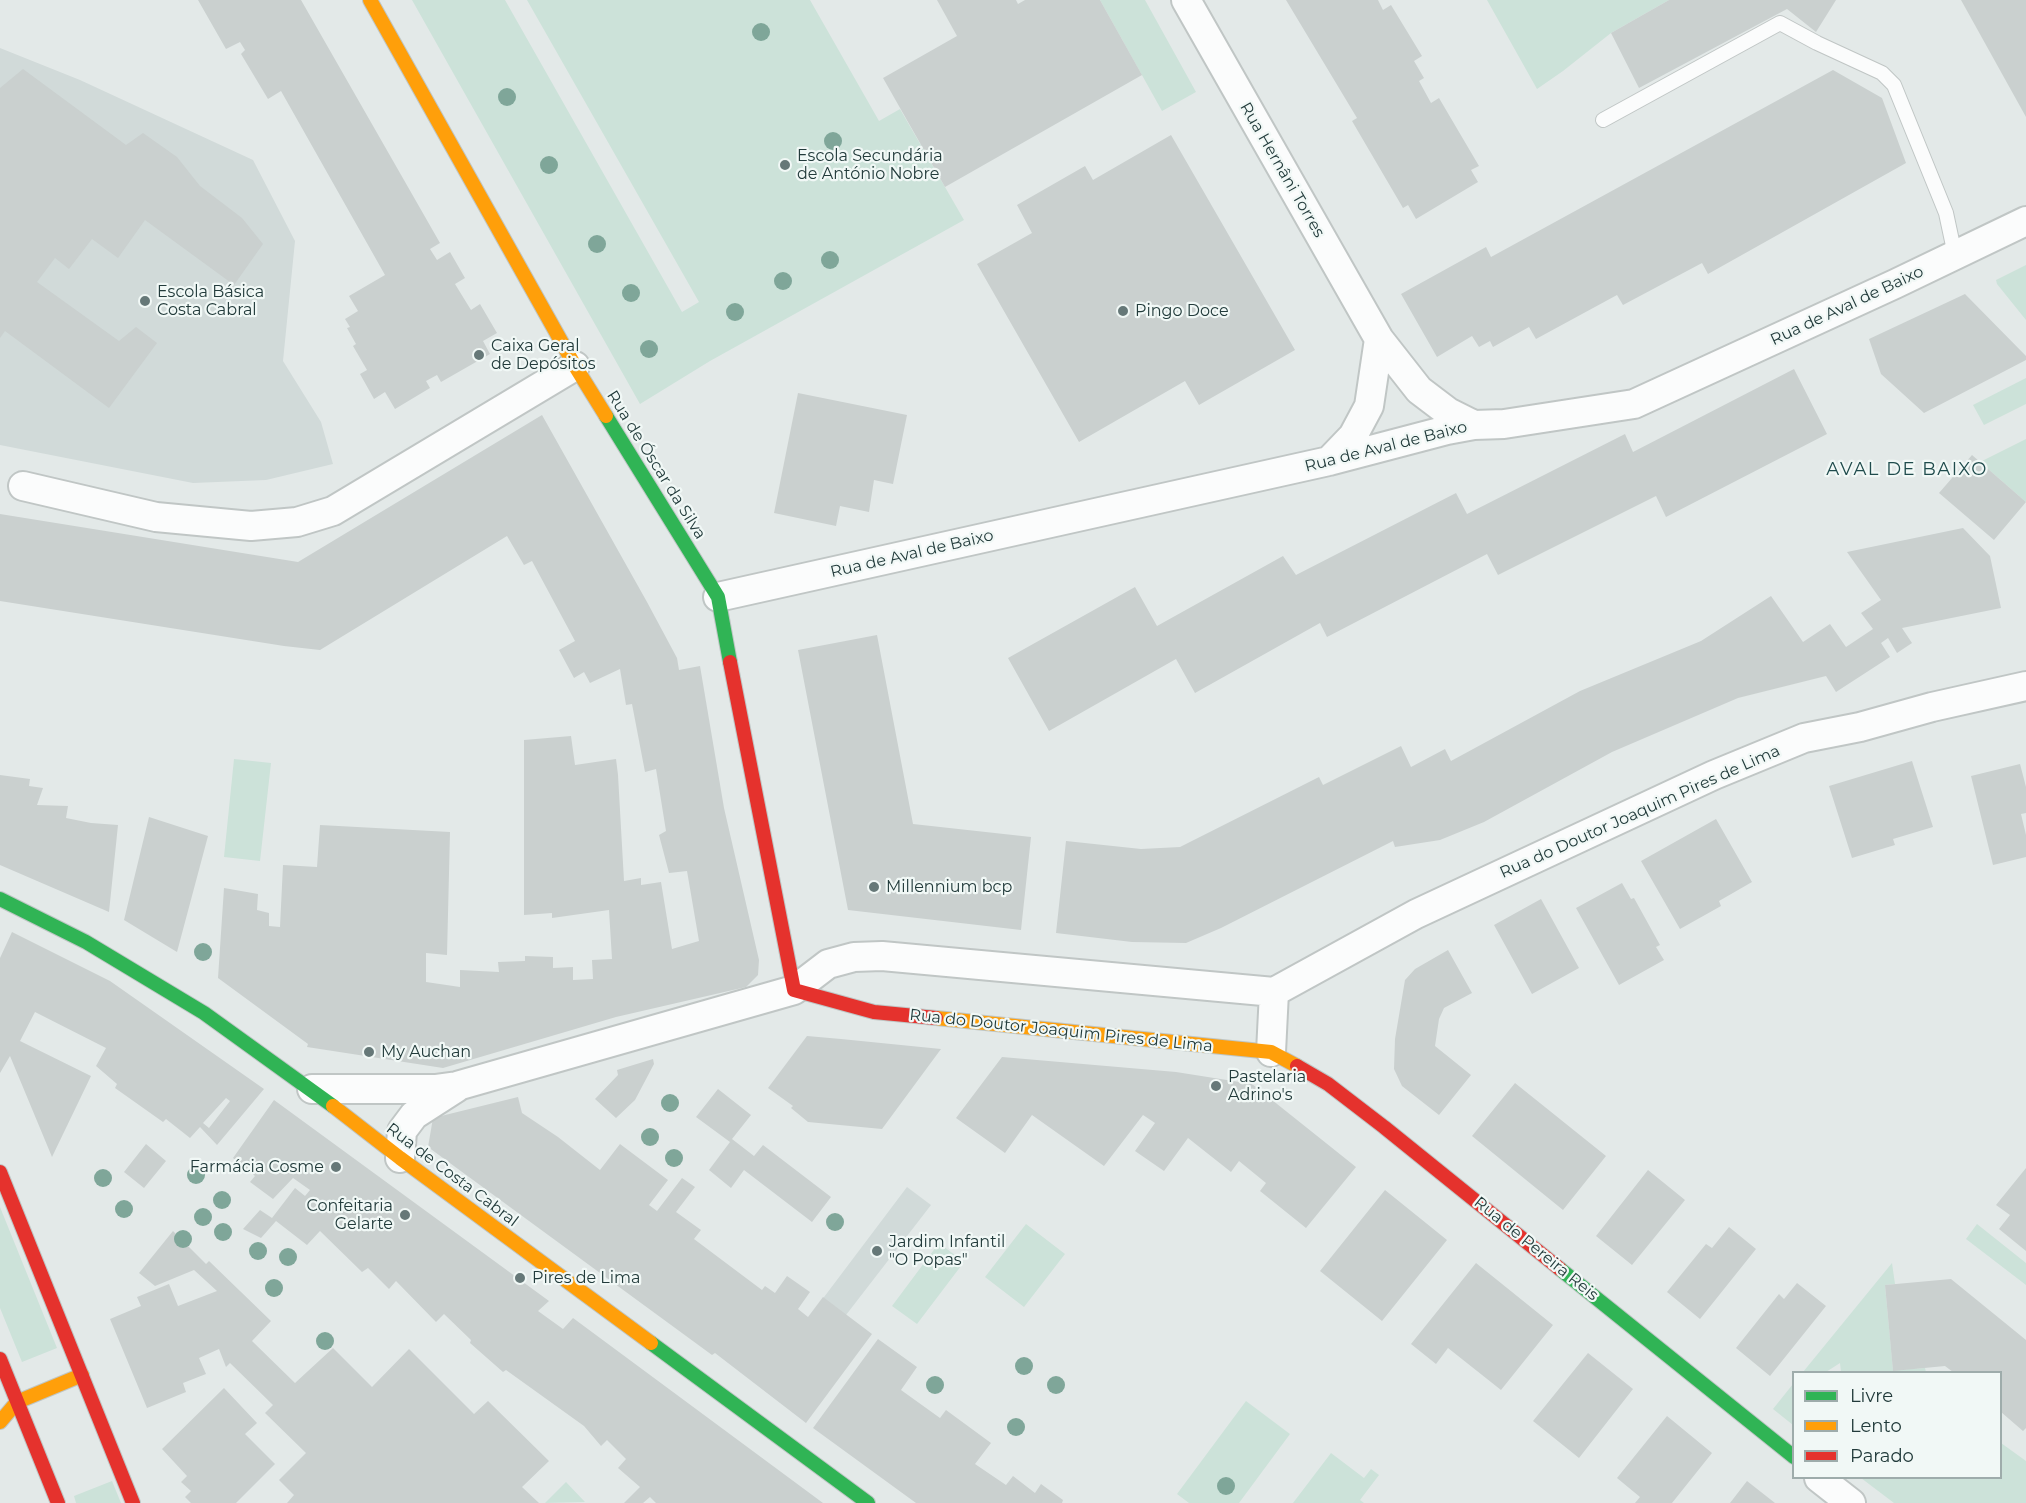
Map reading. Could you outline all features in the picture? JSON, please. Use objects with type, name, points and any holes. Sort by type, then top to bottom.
[{"type":"street","name":"Rua de Óscar da Silva","points":[[370,0],[575,366],[718,597],[794,990]]},
{"type":"street","name":"Rua Hernâni Torres","points":[[1186,0],[1379,339],[1419,390],[1448,412],[1474,425]]},
{"type":"street","name":"Rua de Aval de Baixo","points":[[718,597],[1329,461],[1447,430],[1474,425],[1504,424],[1634,404],[2026,221]]},
{"type":"street","points":[[1329,461],[1353,436],[1369,406],[1379,339]]},
{"type":"street","points":[[23,486],[156,517],[251,526],[297,522],[333,511],[575,366]]},
{"type":"street","name":"Rua do Doutor Joaquim Pires de Lima","points":[[1274,992],[1416,914],[1714,775],[1794,742],[2026,686]]},
{"type":"street","name":"Rua de Costa Cabral","points":[[0,899],[86,942],[204,1013],[312,1089],[400,1158],[868,1503]]},
{"type":"street","points":[[3,915],[18,909]]},
{"type":"street","points":[[312,1089],[435,1089],[458,1086],[794,990],[828,964],[854,957],[882,956],[1274,992],[1271,1052]]},
{"type":"street","name":"Rua do Doutor Joaquim Pires de Lima","points":[[794,990],[874,1012],[1271,1052]]},
{"type":"street","name":"Rua de Pereira Reis","points":[[1271,1052],[1328,1084],[1375,1120],[1792,1455]]},
{"type":"street","points":[[400,1158],[402,1131],[414,1115],[458,1086]]},
{"type":"street","points":[[0,1172],[133,1503]]},
{"type":"street","points":[[0,1359],[58,1503]]},
{"type":"street","points":[[0,1422],[17,1402],[81,1375]]},
{"type":"street","points":[[1820,1479],[1851,1503]]},
{"type":"lane","points":[[1603,120],[1780,23],[1882,73],[1894,85],[1946,213],[1955,255]]},
{"type":"shaded area","name":"Escola Básica Costa Cabral","points":[[0,48],[80,80],[253,160],[295,241],[283,361],[321,422],[333,464],[266,480],[193,483],[0,445]]},
{"type":"shaded area","name":"Jardim Infantil \"O Popas\"","points":[[907,1187],[931,1205],[846,1315],[782,1404],[760,1387],[809,1317]]},
{"type":"green space","name":"Escola Secundária de António Nobre","points":[[412,0],[505,0],[682,312],[699,302],[527,0],[810,0],[879,121],[900,109],[964,220],[710,361],[640,404]]},
{"type":"green space","points":[[1100,0],[1145,0],[1196,92],[1162,111]]},
{"type":"green space","points":[[1487,0],[1669,0],[1611,33],[1537,89]]},
{"type":"green space","points":[[2026,265],[2026,320],[1996,280]]},
{"type":"green space","points":[[2026,378],[2026,404],[1984,425],[1973,405]]},
{"type":"green space","points":[[2026,439],[2026,502],[1980,462]]},
{"type":"green space","points":[[234,759],[271,763],[260,861],[224,857]]},
{"type":"green space","points":[[0,1207],[57,1348],[22,1362],[0,1308]]},
{"type":"green space","points":[[1026,1224],[1065,1254],[1024,1307],[985,1277]]},
{"type":"green space","points":[[1977,1224],[2026,1263],[2026,1285],[1966,1239]]},
{"type":"green space","points":[[939,1243],[964,1262],[917,1324],[892,1306]]},
{"type":"green space","points":[[1892,1263],[1895,1284],[1885,1285],[1893,1370],[1925,1368],[1926,1371],[1841,1371],[1840,1363],[1828,1371],[1804,1371]]},
{"type":"green space","points":[[1792,1385],[1792,1424],[1773,1409]]},
{"type":"green space","points":[[1246,1401],[1290,1434],[1239,1503],[1189,1503],[1177,1494]]},
{"type":"green space","points":[[2002,1444],[2026,1461],[2026,1503],[1894,1503],[1862,1479],[2002,1479]]},
{"type":"green space","points":[[1331,1453],[1364,1478],[1371,1469],[1379,1475],[1360,1500],[1364,1503],[1293,1503]]},
{"type":"green space","points":[[112,1481],[121,1503],[76,1503],[74,1496]]},
{"type":"green space","points":[[566,1482],[585,1502],[545,1503]]},
{"type":"building","points":[[198,0],[301,0],[440,243],[430,249],[437,260],[450,252],[465,278],[455,284],[471,310],[480,304],[497,333],[483,341],[490,354],[441,382],[437,375],[426,381],[430,388],[395,409],[385,392],[374,399],[360,374],[367,370],[353,346],[356,344],[345,319],[358,311],[349,296],[385,275],[281,91],[268,99],[241,54],[245,50],[240,42],[226,49]]},
{"type":"building","points":[[937,0],[1016,0],[1018,4],[1025,0],[1100,0],[1142,75],[945,187],[883,78],[957,36]]},
{"type":"building","points":[[1286,0],[1378,0],[1383,10],[1391,5],[1422,56],[1414,61],[1424,78],[1419,81],[1431,103],[1439,98],[1479,166],[1471,170],[1478,182],[1416,219],[1408,205],[1403,208],[1352,121],[1357,118]]},
{"type":"building","points":[[1669,0],[1836,0],[1816,32],[1787,9],[1639,88],[1611,33]]},
{"type":"building","points":[[1961,0],[2026,0],[2026,117]]},
{"type":"building","points":[[23,69],[126,145],[143,133],[177,157],[200,186],[242,218],[263,244],[234,285],[145,220],[118,258],[92,239],[69,269],[55,258],[37,282],[119,341],[136,327],[157,343],[109,408],[5,331],[0,338],[0,88]]},
{"type":"building","points":[[1833,70],[1882,98],[1906,163],[1708,274],[1702,263],[1623,305],[1617,295],[1536,339],[1529,327],[1493,347],[1490,341],[1479,347],[1472,336],[1437,357],[1401,294],[1486,247],[1491,257]]},
{"type":"building","points":[[1171,135],[1295,350],[1199,405],[1185,381],[1079,442],[977,264],[1032,233],[1017,205],[1085,166],[1093,180]]},
{"type":"building","points":[[1965,294],[2026,356],[2026,360],[1924,413],[1881,374],[1869,339]]},
{"type":"building","points":[[1794,369],[1827,434],[1666,517],[1656,496],[1498,575],[1487,554],[1327,637],[1320,623],[1195,693],[1176,659],[1049,731],[1008,658],[1135,587],[1157,626],[1283,556],[1296,575],[1456,493],[1467,514],[1625,434],[1633,452]]},
{"type":"building","points":[[798,393],[907,415],[893,484],[874,480],[869,512],[840,506],[836,526],[774,513]]},
{"type":"building","points":[[542,415],[647,602],[677,658],[679,670],[700,666],[724,808],[759,960],[758,975],[746,987],[616,1017],[443,1068],[307,1047],[308,1044],[218,978],[224,888],[258,894],[257,910],[269,913],[269,926],[280,927],[283,865],[317,867],[320,825],[450,832],[447,955],[426,953],[426,982],[460,987],[460,970],[499,972],[498,962],[525,961],[525,956],[553,957],[553,968],[573,967],[573,980],[593,979],[592,960],[612,959],[609,910],[552,918],[552,913],[524,915],[524,740],[571,736],[575,765],[616,759],[624,881],[641,878],[641,885],[661,882],[672,949],[699,941],[687,871],[669,873],[659,835],[666,831],[656,769],[645,772],[632,704],[626,705],[620,669],[590,683],[584,672],[574,678],[559,650],[575,641],[532,561],[524,565],[507,536],[320,650],[0,601],[0,514],[298,562]]},
{"type":"building","points":[[1972,455],[2026,502],[1994,540],[1939,493]]},
{"type":"building","points":[[1963,528],[1990,556],[2001,608],[1902,628],[1912,643],[1897,653],[1888,638],[1881,643],[1890,657],[1836,692],[1826,676],[1738,698],[1612,752],[1484,822],[1440,840],[1395,847],[1393,841],[1221,928],[1186,943],[1132,942],[1056,933],[1066,841],[1141,849],[1180,847],[1319,777],[1323,785],[1401,746],[1411,767],[1445,749],[1451,761],[1580,691],[1701,641],[1771,596],[1803,642],[1830,624],[1846,647],[1873,629],[1861,613],[1881,600],[1847,552]]},
{"type":"building","points":[[877,635],[913,824],[1031,837],[1021,930],[848,910],[798,650]]},
{"type":"building","points":[[1912,761],[1933,827],[1893,839],[1895,845],[1852,858],[1829,786]]},
{"type":"building","points":[[2020,764],[2026,787],[2026,813],[2021,814],[2026,835],[2026,857],[1993,865],[1971,776]]},
{"type":"building","points":[[0,775],[30,779],[29,786],[43,788],[37,805],[68,806],[66,818],[118,825],[109,912],[0,865]]},
{"type":"building","points":[[149,817],[208,836],[177,952],[124,920]]},
{"type":"building","points":[[1716,819],[1752,882],[1719,901],[1721,906],[1680,929],[1641,861]]},
{"type":"building","points":[[1622,883],[1631,899],[1634,898],[1660,945],[1656,947],[1664,960],[1619,985],[1576,908]]},
{"type":"building","points":[[1541,899],[1579,968],[1532,994],[1494,925]]},
{"type":"building","points":[[12,932],[110,981],[264,1089],[217,1145],[200,1127],[190,1138],[166,1119],[163,1122],[115,1088],[117,1084],[96,1066],[106,1048],[35,1012],[20,1041],[91,1076],[52,1157],[10,1056],[0,1073],[0,958]],"holes":[[[226,1098],[230,1101],[209,1128],[203,1123]]]},
{"type":"building","points":[[1448,950],[1472,993],[1444,1008],[1439,1019],[1435,1046],[1471,1075],[1439,1115],[1402,1086],[1394,1069],[1395,1039],[1405,980],[1415,969]]},
{"type":"building","points":[[807,1036],[941,1049],[882,1129],[808,1122],[791,1108],[793,1106],[768,1088]]},
{"type":"building","points":[[1002,1057],[1176,1072],[1252,1084],[1356,1167],[1306,1228],[1260,1191],[1266,1183],[1239,1161],[1231,1172],[1188,1138],[1164,1171],[1135,1151],[1155,1123],[1143,1115],[1104,1166],[1032,1115],[1005,1153],[956,1118]]},
{"type":"building","points":[[653,1059],[654,1064],[635,1100],[616,1118],[595,1099],[618,1075],[617,1070]]},
{"type":"building","points":[[1515,1083],[1606,1156],[1563,1210],[1472,1136]]},
{"type":"building","points":[[718,1089],[751,1115],[732,1139],[754,1156],[763,1145],[831,1197],[812,1222],[744,1170],[731,1188],[709,1170],[730,1142],[696,1117]]},
{"type":"building","points":[[518,1097],[522,1113],[558,1137],[600,1170],[620,1144],[668,1180],[649,1205],[657,1211],[682,1178],[695,1187],[676,1212],[701,1230],[694,1239],[762,1290],[765,1286],[775,1293],[787,1276],[810,1292],[798,1309],[808,1317],[823,1297],[872,1334],[806,1423],[715,1353],[712,1355],[428,1147],[433,1118]]},
{"type":"building","points":[[274,1100],[549,1301],[538,1311],[563,1329],[573,1318],[823,1503],[656,1503],[650,1497],[643,1503],[624,1503],[640,1487],[618,1468],[626,1459],[607,1440],[601,1446],[584,1426],[506,1370],[503,1372],[470,1343],[471,1340],[444,1314],[436,1322],[396,1281],[389,1289],[368,1268],[362,1272],[320,1231],[307,1245],[276,1221],[261,1238],[243,1229],[260,1210],[272,1218],[295,1188],[305,1196],[310,1190],[293,1178],[273,1199],[250,1182],[255,1176],[233,1158]]},
{"type":"building","points":[[146,1144],[166,1161],[144,1188],[124,1172]]},
{"type":"building","points":[[2026,1168],[2026,1251],[1999,1229],[2010,1215],[1996,1205]]},
{"type":"building","points":[[1648,1170],[1685,1200],[1632,1265],[1596,1236]]},
{"type":"building","points":[[1385,1190],[1447,1240],[1382,1321],[1320,1271]]},
{"type":"building","points":[[1729,1227],[1756,1249],[1700,1319],[1667,1292],[1706,1244],[1712,1248]]},
{"type":"building","points":[[173,1231],[206,1264],[209,1261],[271,1321],[252,1341],[295,1383],[333,1348],[372,1387],[409,1349],[474,1414],[488,1401],[549,1461],[522,1487],[539,1503],[287,1503],[294,1495],[279,1480],[306,1453],[265,1413],[273,1405],[230,1363],[226,1367],[219,1349],[199,1358],[206,1374],[183,1383],[186,1392],[147,1408],[110,1319],[141,1306],[137,1297],[169,1284],[178,1306],[217,1291],[194,1270],[155,1286],[139,1273]]},
{"type":"building","points":[[1476,1263],[1553,1325],[1501,1390],[1448,1348],[1436,1364],[1411,1344]]},
{"type":"building","points":[[1951,1279],[2026,1340],[2026,1428],[2023,1431],[2002,1413],[2002,1371],[1952,1371],[1945,1366],[1893,1371],[1885,1285]]},
{"type":"building","points":[[1797,1283],[1826,1306],[1770,1376],[1736,1348],[1779,1294],[1784,1299]]},
{"type":"building","points":[[878,1339],[917,1367],[901,1390],[940,1418],[946,1410],[991,1443],[975,1464],[1006,1485],[1013,1476],[1035,1493],[1041,1484],[1063,1500],[1062,1503],[916,1503],[813,1428]]},
{"type":"building","points":[[1588,1353],[1633,1389],[1579,1458],[1533,1421]]},
{"type":"building","points":[[224,1388],[257,1423],[245,1434],[275,1464],[236,1503],[191,1503],[185,1497],[191,1491],[181,1482],[187,1476],[162,1449]]},
{"type":"building","points":[[1667,1416],[1712,1453],[1672,1503],[1635,1503],[1640,1497],[1617,1478]]},
{"type":"building","points":[[1747,1481],[1775,1503],[1730,1503]]},
{"type":"traffic: fast","points":[[606,416],[718,597],[730,662]]},
{"type":"traffic: fast","points":[[0,899],[86,942],[204,1013],[333,1106]]},
{"type":"traffic: fast","points":[[1560,1269],[1792,1455]]},
{"type":"traffic: fast","points":[[651,1343],[868,1503]]},
{"type":"traffic: slow","points":[[370,0],[575,366],[606,416]]},
{"type":"traffic: slow","points":[[936,1018],[1271,1052],[1297,1066]]},
{"type":"traffic: slow","points":[[333,1106],[651,1343]]},
{"type":"traffic: slow","points":[[0,1422],[17,1402],[82,1375]]},
{"type":"traffic: jam","points":[[730,662],[794,990],[874,1012],[936,1018]]},
{"type":"traffic: jam","points":[[1297,1066],[1328,1084],[1384,1127],[1560,1269]]},
{"type":"traffic: jam","points":[[0,1172],[133,1503]]},
{"type":"traffic: jam","points":[[0,1359],[58,1503]]},
{"type":"place","name":"Escola Secundária de António Nobre","points":[[785,165]]},
{"type":"place","name":"Escola Básica Costa Cabral","points":[[145,301]]},
{"type":"place","name":"Pingo Doce","points":[[1123,311]]},
{"type":"place","name":"Caixa Geral de Depósitos","points":[[479,355]]},
{"type":"place","name":"Millennium bcp","points":[[874,887]]},
{"type":"place","name":"My Auchan","points":[[369,1052]]},
{"type":"place","name":"Pastelaria Adrino's","points":[[1216,1086]]},
{"type":"place","name":"Farmácia Cosme","points":[[336,1167]]},
{"type":"place","name":"Confeitaria Gelarte","points":[[405,1215]]},
{"type":"place","name":"Jardim Infantil \"O Popas\"","points":[[877,1251]]},
{"type":"place","name":"Pires de Lima","points":[[520,1278]]},
{"type":"district","name":"AVAL DE BAIXO","points":[[1907,470]]}]
